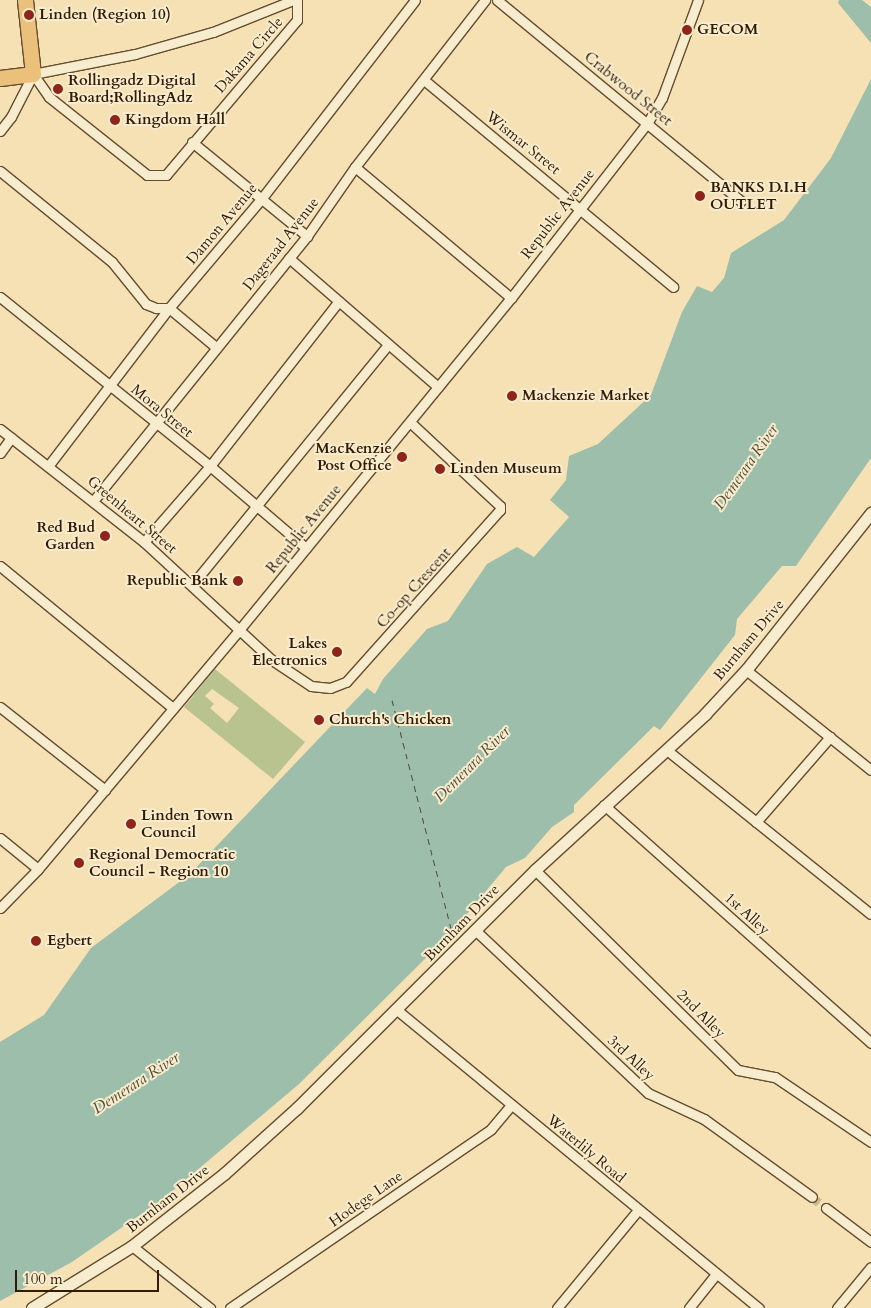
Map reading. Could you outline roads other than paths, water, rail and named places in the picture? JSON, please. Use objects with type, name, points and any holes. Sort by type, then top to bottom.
[{"type":"main road","points":[[0,78],[33,74],[25,0]]},
{"type":"street","points":[[0,131],[12,117],[33,74],[135,54],[212,32],[293,0]]},
{"type":"street","name":"Dakama Circle","points":[[33,74],[49,97],[147,175],[166,175],[297,20],[297,0]]},
{"type":"street","name":"Damon Avenue","points":[[49,465],[169,308],[262,198],[415,0]]},
{"type":"street","name":"Dageraad Avenue","points":[[94,500],[307,236],[355,167],[485,0]]},
{"type":"street","name":"Crabwood Street","points":[[497,0],[648,122],[741,201]]},
{"type":"street","name":"Republic Avenue","points":[[0,908],[38,868],[239,630],[510,298],[648,122],[662,98],[698,0]]},
{"type":"street","name":"Wismar Street","points":[[424,80],[580,207],[673,287]]},
{"type":"street","points":[[192,142],[307,236]]},
{"type":"street","points":[[355,167],[510,298]]},
{"type":"street","points":[[0,171],[112,262],[146,304],[156,308],[169,308],[217,348]]},
{"type":"street","points":[[289,258],[438,387]]},
{"type":"street","name":"Mora Street","points":[[0,297],[156,425],[210,466],[306,548]]},
{"type":"street","points":[[144,542],[210,466],[339,301]]},
{"type":"street","points":[[192,585],[388,345]]},
{"type":"street","name":"Co-op Crescent","points":[[239,630],[272,660],[311,686],[330,688],[346,682],[496,518],[500,506],[410,422]]},
{"type":"street","name":"Greenheart Street","points":[[0,429],[94,500],[144,542],[239,630]]},
{"type":"street","points":[[0,454],[11,438]]},
{"type":"street","name":"Burnham Drive","points":[[32,1308],[132,1246],[268,1134],[397,1010],[535,870],[604,805],[668,751],[746,670],[871,513]]},
{"type":"street","points":[[0,566],[173,708]]},
{"type":"street","points":[[746,670],[871,770]]},
{"type":"street","points":[[0,706],[105,790]]},
{"type":"street","points":[[756,822],[830,737]]},
{"type":"street","points":[[668,751],[871,914]]},
{"type":"street","name":"1st Alley","points":[[604,805],[871,1043]]},
{"type":"street","points":[[0,838],[38,868]]},
{"type":"street","name":"2nd Alley","points":[[535,870],[738,1070],[776,1077],[871,1142]]},
{"type":"street","name":"3rd Alley","points":[[475,930],[648,1093],[704,1119],[812,1197]]},
{"type":"street","name":"Waterlily Road","points":[[397,1010],[759,1308]]},
{"type":"street","name":"Hodege Lane","points":[[230,1308],[491,1129],[511,1105]]},
{"type":"street","points":[[826,1208],[871,1242]]},
{"type":"street","points":[[557,1308],[638,1210]]},
{"type":"street","points":[[132,1246],[210,1308]]},
{"type":"street","points":[[837,1308],[871,1267]]},
{"type":"street","points":[[689,1308],[716,1274]]},
{"type":"water","points":[[839,0],[862,0],[871,7],[871,43],[838,3]]},
{"type":"water","name":"Demerara River","points":[[871,79],[871,458],[796,566],[782,566],[737,619],[735,635],[660,730],[654,726],[574,805],[574,812],[552,827],[525,858],[506,867],[452,932],[299,1084],[163,1199],[72,1262],[0,1301],[0,1042],[44,1015],[91,948],[190,874],[367,688],[375,694],[383,679],[427,629],[448,621],[487,564],[517,547],[534,557],[569,517],[550,500],[566,480],[569,456],[598,444],[651,395],[682,312],[697,286],[712,292],[724,278],[731,253],[784,220],[831,158]]},
{"type":"tunnel","points":[[812,1197],[826,1208]]},
{"type":"place","name":"Linden (Region 10)","points":[[29,15]]},
{"type":"place","name":"GECOM","points":[[687,30]]},
{"type":"place","name":"Rollingadz Digital Board;RollingAdz","points":[[58,89]]},
{"type":"place","name":"Kingdom Hall","points":[[115,120]]},
{"type":"place","name":"BANKS D.I.H OUTLET","points":[[700,196]]},
{"type":"place","name":"Mackenzie Market","points":[[512,396]]},
{"type":"place","name":"MacKenzie Post Office","points":[[402,457]]},
{"type":"place","name":"Linden Museum","points":[[440,469]]},
{"type":"place","name":"Red Bud Garden","points":[[105,536]]},
{"type":"place","name":"Republic Bank","points":[[238,581]]},
{"type":"place","name":"Lakes Electronics","points":[[337,652]]},
{"type":"place","name":"Church's Chicken","points":[[319,720]]},
{"type":"place","name":"Linden Town Council","points":[[131,824]]},
{"type":"place","name":"Regional Democratic Council - Region 10","points":[[79,863]]},
{"type":"place","name":"Egbert","points":[[36,941]]}]
